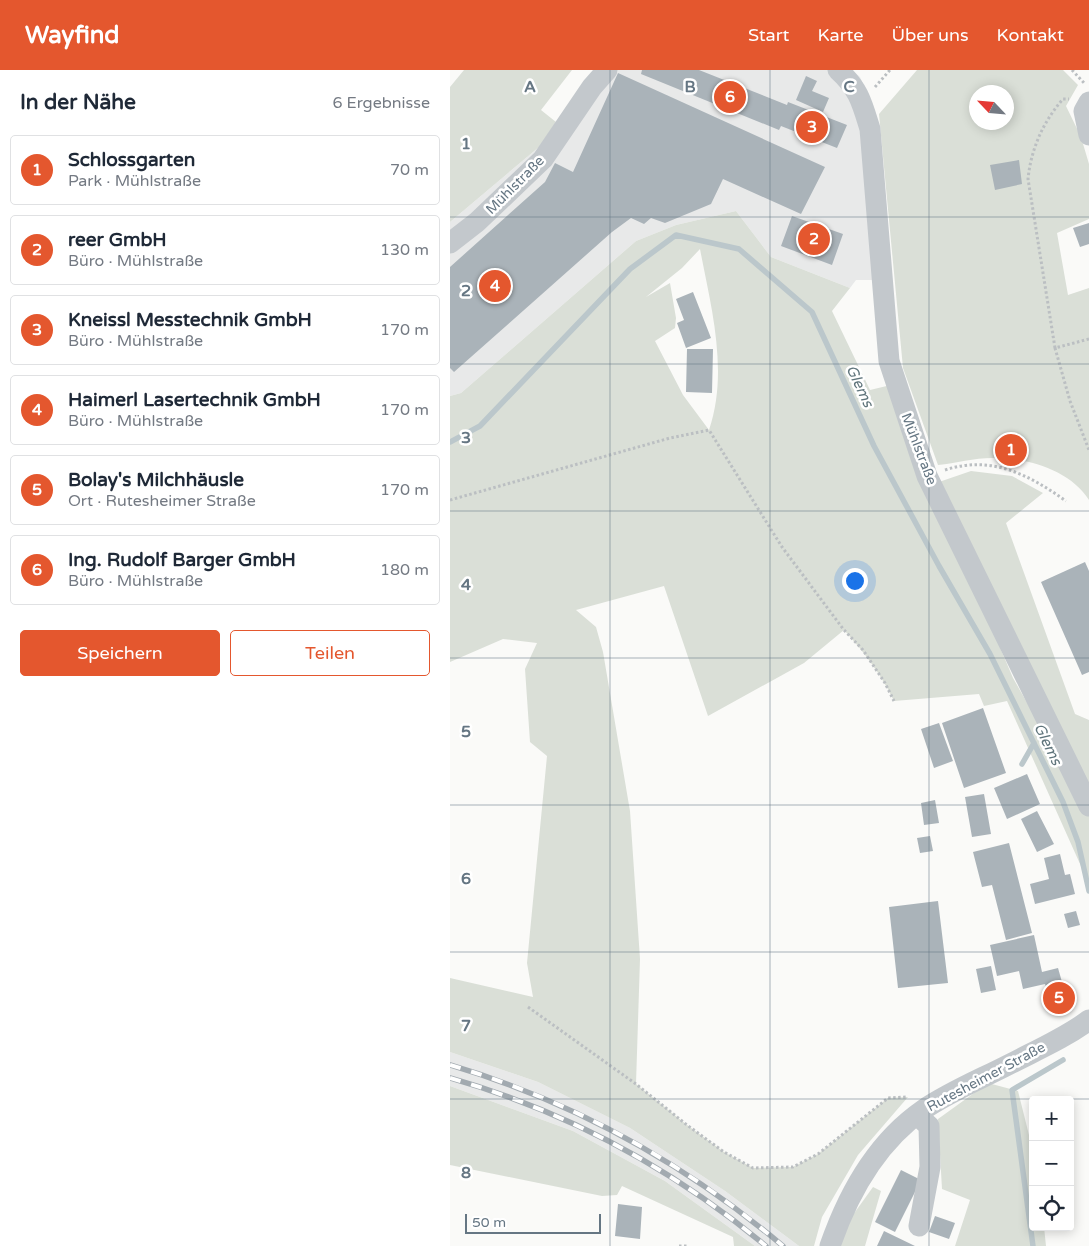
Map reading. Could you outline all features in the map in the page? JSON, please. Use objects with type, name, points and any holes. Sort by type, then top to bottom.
[{"type":"street","name":"Mühlstraße","points":[[450,243],[477,222],[543,159],[592,87],[608,70]]},
{"type":"street","name":"Mühlstraße","points":[[838,70],[852,83],[862,102],[870,130],[889,362],[927,476],[1089,806]]},
{"type":"street","points":[[1084,91],[1084,111],[1089,134]]},
{"type":"street","name":"Rutesheimer Straße","points":[[830,1246],[850,1197],[873,1160],[921,1112],[1073,1032],[1089,1020]]},
{"type":"street","points":[[919,1226],[930,1167],[929,1126],[921,1112]]},
{"type":"path","points":[[1072,70],[1084,91],[1071,99],[1063,99],[1048,116],[1030,159],[1028,179],[1055,348],[1070,401],[1087,438],[1089,450]]},
{"type":"path","points":[[1055,348],[1089,339]]},
{"type":"path","points":[[450,500],[670,438],[709,430],[782,546],[844,630],[863,650],[885,683],[894,701]]},
{"type":"path","points":[[927,476],[962,464],[989,464],[1029,479],[1066,501]]},
{"type":"path","points":[[528,1007],[636,1084],[687,1126],[724,1152],[753,1168],[793,1167],[818,1154],[888,1098],[908,1097],[916,1100],[921,1112]]},
{"type":"path","points":[[679,1246],[688,1246]]},
{"type":"shaded area","points":[[464,70],[572,70],[541,110],[556,122],[539,147],[450,222],[450,87]]},
{"type":"shaded area","points":[[598,70],[852,70],[860,77],[872,105],[883,280],[856,280],[850,288],[771,257],[736,211],[676,225],[636,241],[461,393],[450,396],[450,222],[539,147]]},
{"type":"shaded area","points":[[917,70],[1063,70],[1078,85],[1066,106],[1081,137],[1089,164],[1089,219],[1057,233],[1068,295],[1089,288],[1089,500],[1072,481],[1048,468],[1022,460],[989,458],[938,465],[903,368],[879,114]]},
{"type":"shaded area","points":[[736,211],[771,257],[850,288],[832,311],[870,390],[895,384],[927,476],[1013,678],[1089,812],[1089,884],[1007,701],[984,706],[979,694],[894,701],[872,664],[844,630],[804,663],[708,716],[664,586],[576,610],[596,627],[603,652],[630,811],[640,959],[636,1084],[724,1152],[753,1168],[793,1167],[818,1154],[888,1098],[908,1097],[858,1155],[822,1217],[814,1246],[799,1246],[725,1191],[630,1128],[538,1082],[450,1052],[450,978],[533,997],[527,963],[547,756],[530,742],[525,669],[537,643],[503,639],[450,662],[450,396],[461,393],[636,241],[676,225]],"holes":[[[700,249],[713,316],[718,362],[715,408],[709,430],[683,395],[655,341],[675,328],[676,318],[670,283],[646,297],[682,268]]]},
{"type":"shaded area","points":[[971,471],[1012,476],[1043,493],[1006,523],[1075,714],[1089,720],[1089,806],[939,482]]},
{"type":"shaded area","points":[[450,1052],[538,1082],[630,1128],[725,1191],[799,1246],[755,1246],[665,1181],[573,1131],[450,1086]]},
{"type":"shaded area","points":[[988,1083],[1018,1091],[1029,1135],[1029,1231],[1044,1231],[1046,1246],[955,1246],[970,1200],[942,1189],[938,1119]]},
{"type":"shaded area","points":[[450,1086],[573,1131],[665,1181],[755,1246],[734,1246],[733,1237],[622,1186],[617,1195],[602,1196],[450,1165]]},
{"type":"shaded area","points":[[873,1187],[881,1191],[865,1246],[840,1246],[850,1219]]},
{"type":"building","points":[[642,70],[699,70],[787,105],[788,102],[847,125],[837,148],[781,126],[779,130],[641,74]]},
{"type":"building","points":[[618,73],[825,167],[801,214],[723,179],[711,204],[665,223],[651,218],[644,224],[631,218],[612,232],[454,372],[450,368],[450,267],[545,182],[555,163],[573,172]]},
{"type":"building","points":[[806,76],[817,81],[812,91],[829,98],[823,112],[796,100]]},
{"type":"building","points":[[1019,160],[1022,184],[995,190],[990,165]]},
{"type":"building","points":[[792,216],[843,234],[832,265],[781,246]]},
{"type":"building","points":[[1089,223],[1089,244],[1080,247],[1073,228]]},
{"type":"building","points":[[693,292],[711,338],[686,348],[677,323],[684,320],[676,299]]},
{"type":"building","points":[[687,349],[713,349],[712,393],[686,392]]},
{"type":"building","points":[[1085,562],[1089,571],[1089,672],[1082,675],[1041,582]]},
{"type":"building","points":[[983,708],[1006,773],[964,788],[942,723]]},
{"type":"building","points":[[939,723],[953,761],[934,768],[921,729]]},
{"type":"building","points":[[1027,774],[1040,804],[1007,819],[994,788]]},
{"type":"building","points":[[984,794],[991,834],[972,837],[965,797]]},
{"type":"building","points":[[935,800],[939,823],[924,825],[921,803]]},
{"type":"building","points":[[1037,811],[1054,844],[1037,852],[1021,819]]},
{"type":"building","points":[[930,836],[933,851],[920,853],[917,838]]},
{"type":"building","points":[[1009,843],[1032,933],[1006,940],[992,885],[982,887],[973,852]]},
{"type":"building","points":[[1060,854],[1065,875],[1070,874],[1075,894],[1035,904],[1030,884],[1049,879],[1044,858]]},
{"type":"building","points":[[938,901],[948,983],[898,988],[889,907]]},
{"type":"building","points":[[1076,911],[1080,925],[1068,928],[1064,914]]},
{"type":"building","points":[[1034,935],[1042,972],[1058,968],[1068,1003],[1054,1007],[1045,984],[1023,989],[1019,971],[997,976],[990,945]]},
{"type":"building","points":[[991,966],[996,990],[981,993],[976,969]]},
{"type":"building","points":[[901,1170],[921,1180],[895,1232],[875,1222]]},
{"type":"building","points":[[618,1204],[642,1207],[640,1239],[615,1236]]},
{"type":"building","points":[[935,1216],[955,1223],[949,1239],[929,1232]]},
{"type":"building","points":[[884,1231],[915,1246],[877,1246]]},
{"type":"waterway","name":"Glems","points":[[450,442],[480,426],[630,269],[676,235],[739,249],[812,312],[874,446],[939,566],[990,654],[1063,802],[1078,842],[1089,891]]},
{"type":"waterway","points":[[1022,764],[1034,743]]},
{"type":"waterway","points":[[1033,1246],[1012,1090],[1063,1060]]},
{"type":"railway","points":[[450,1065],[541,1097],[584,1116],[626,1138],[706,1187],[783,1246]]},
{"type":"railway","points":[[450,1078],[535,1107],[617,1146],[694,1192],[766,1246]]},
{"type":"place","name":"Ing. Rudolf Barger GmbH","points":[[730,97]]},
{"type":"place","name":"Kneissl Messtechnik GmbH","points":[[812,127]]},
{"type":"place","name":"reer GmbH","points":[[814,239]]},
{"type":"place","name":"Haimerl Lasertechnik GmbH","points":[[495,286]]},
{"type":"place","name":"Schlossgarten","points":[[1011,450]]},
{"type":"place","name":"Bolay's Milchhäusle","points":[[1059,998]]}]
